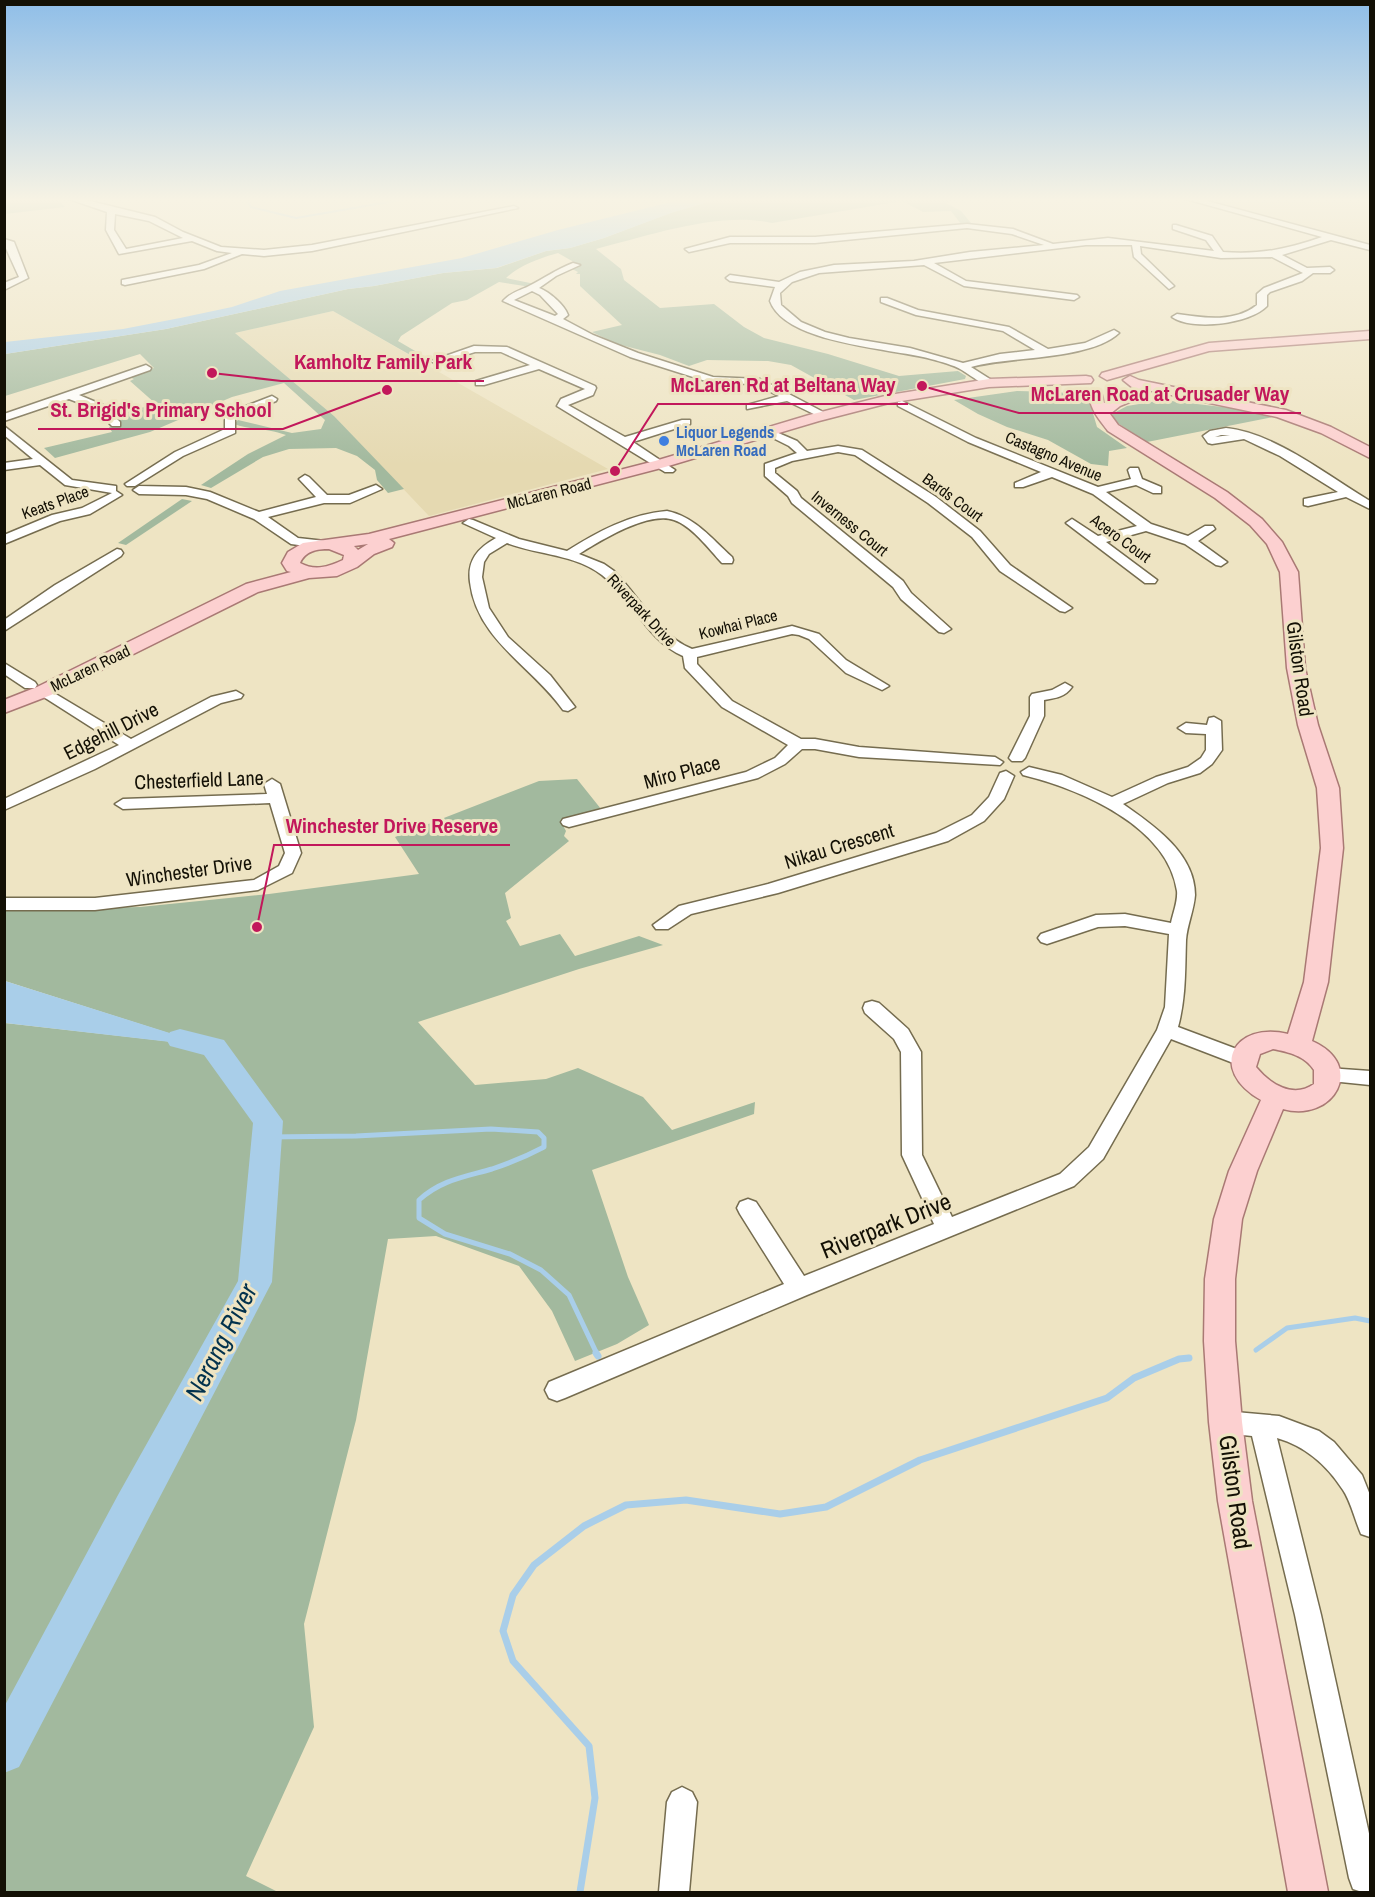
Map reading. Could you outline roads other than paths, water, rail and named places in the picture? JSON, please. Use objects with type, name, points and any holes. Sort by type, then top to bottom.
[{"type":"main road","points":[[1136,387],[1110,404],[1093,395],[1107,376],[1128,368],[1209,348],[1371,334]]},
{"type":"main road","points":[[1136,387],[1136,374],[1142,370],[1204,353],[1268,345],[1371,340]]},
{"type":"main road","points":[[1107,376],[1136,387],[1281,412],[1326,430],[1371,453]]},
{"type":"main road","name":"McLaren Road","points":[[774,435],[824,415],[889,399],[990,383],[1062,383],[1093,395]]},
{"type":"main road","name":"McLaren Road","points":[[4,707],[209,597],[272,570],[293,551],[324,544],[369,539],[465,519],[488,518],[774,435],[957,393],[1011,387],[1055,387],[1093,395]]},
{"type":"main road","name":"Gilston Road","points":[[1093,395],[1107,422],[1121,433],[1239,508],[1269,537],[1288,572],[1296,668],[1308,725],[1328,788],[1332,848],[1316,982],[1298,1045]]},
{"type":"main road","name":"McLaren Road","points":[[4,695],[37,688],[263,584],[308,573],[331,572],[351,563],[368,550],[386,543],[465,519],[664,467]]},
{"type":"main road","points":[[324,544],[350,550],[354,558],[351,563]]},
{"type":"main road","points":[[293,551],[291,563],[293,567],[308,573]]},
{"type":"main road","points":[[1262,1041],[1286,1041],[1298,1045],[1317,1056],[1329,1075],[1326,1087],[1312,1098],[1301,1100],[1276,1096],[1255,1084],[1243,1068],[1243,1059],[1246,1052],[1262,1041]]},
{"type":"main road","name":"Gilston Road","points":[[1276,1096],[1240,1177],[1228,1220],[1221,1277],[1219,1322],[1224,1422],[1234,1508],[1278,1725],[1308,1893]]},
{"type":"street","points":[[556,319],[562,315],[562,311],[543,293],[532,288],[513,296],[507,302],[556,319],[590,337],[634,355],[712,380],[756,381],[824,415]]},
{"type":"street","points":[[779,288],[774,296],[778,308],[806,327],[834,337],[938,356],[963,366],[990,383]]},
{"type":"street","points":[[1000,288],[1074,297]]},
{"type":"street","points":[[1178,317],[1227,320],[1254,314],[1262,306],[1262,294],[1271,288]]},
{"type":"street","points":[[884,300],[916,312],[1006,329],[1044,351]]},
{"type":"street","points":[[963,366],[1002,356],[1094,344],[1114,333]]},
{"type":"street","points":[[436,361],[474,349],[503,349],[591,388],[589,393],[565,401],[562,406],[664,467]]},
{"type":"street","points":[[480,383],[540,365]]},
{"type":"street","points":[[4,418],[146,368]]},
{"type":"street","points":[[70,396],[99,407],[116,424]]},
{"type":"street","points":[[751,407],[789,397]]},
{"type":"street","points":[[4,429],[69,483],[128,495],[179,453],[231,431],[229,416],[272,399]]},
{"type":"street","name":"Castagno Avenue","points":[[902,404],[972,440],[1097,491],[1147,527],[1189,542],[1221,562]]},
{"type":"street","points":[[624,441],[686,422]]},
{"type":"street","points":[[774,435],[795,451],[804,454]]},
{"type":"street","points":[[1243,436],[1267,445],[1371,506]]},
{"type":"street","name":"Bards Court","points":[[804,454],[838,449],[858,452],[932,500],[976,534],[1005,568],[1065,608]]},
{"type":"street","name":"Inverness Court","points":[[804,454],[773,463],[768,469],[769,474],[815,517],[826,523],[898,584],[906,596],[944,628]]},
{"type":"street","points":[[4,467],[43,461]]},
{"type":"street","points":[[1019,485],[1053,472]]},
{"type":"street","points":[[1097,491],[1136,476],[1157,490]]},
{"type":"street","points":[[305,478],[324,499]]},
{"type":"street","points":[[135,487],[186,491],[210,496],[258,516],[293,551]]},
{"type":"street","points":[[258,516],[324,499],[350,499],[376,489]]},
{"type":"street","name":"Keats Place","points":[[4,540],[56,518],[86,511],[114,492]]},
{"type":"street","points":[[1308,502],[1347,493]]},
{"type":"street","points":[[571,554],[606,532],[667,515],[681,518],[727,560]]},
{"type":"street","name":"Riverpark Drive","points":[[488,518],[504,532],[507,538]]},
{"type":"street","name":"Riverpark Drive","points":[[465,519],[507,538],[550,553],[571,554],[607,572],[672,645],[690,654],[690,665],[727,704],[784,734],[798,744],[812,743],[859,752],[956,757],[995,762],[1006,757],[1112,803],[1147,829],[1167,848],[1180,868],[1186,894],[1178,930],[1174,1007],[1167,1030],[1096,1153],[1067,1180],[557,1389]]},
{"type":"street","name":"Acero Court","points":[[1072,523],[1150,580]]},
{"type":"street","points":[[1097,540],[1147,527]]},
{"type":"street","points":[[1189,542],[1209,529]]},
{"type":"street","points":[[507,538],[491,546],[478,558],[474,568],[479,599],[492,626],[512,651],[561,694],[568,706]]},
{"type":"street","points":[[4,627],[60,588],[117,553]]},
{"type":"street","name":"Kowhai Place","points":[[690,654],[792,630],[802,630],[811,633],[838,661],[853,672],[882,686]]},
{"type":"street","points":[[4,667],[130,745]]},
{"type":"street","points":[[995,762],[995,770],[1006,776],[1018,777],[1037,716],[1037,697],[1056,694],[1065,687]]},
{"type":"street","name":"Edgehill Drive","points":[[4,805],[130,745],[216,700],[236,695]]},
{"type":"street","points":[[1112,803],[1162,780],[1194,770],[1207,761],[1214,750],[1214,726],[1186,728]]},
{"type":"street","name":"Miro Place","points":[[569,822],[752,775],[780,760],[798,744]]},
{"type":"street","name":"Nikau Crescent","points":[[662,925],[685,910],[772,889],[942,837],[978,819],[996,799],[1006,776]]},
{"type":"street","name":"Chesterfield Lane","points":[[123,804],[274,791]]},
{"type":"street","name":"Winchester Drive","points":[[4,904],[95,904],[258,885],[286,869],[292,853],[274,791]]},
{"type":"street","points":[[1047,938],[1096,921],[1125,920],[1178,930]]},
{"type":"street","points":[[872,1008],[901,1034],[911,1052],[912,1155],[947,1229]]},
{"type":"street","points":[[1167,1030],[1243,1059]]},
{"type":"street","points":[[1329,1075],[1371,1078]]},
{"type":"street","points":[[748,1208],[799,1288]]},
{"type":"street","points":[[1224,1422],[1279,1427],[1292,1431],[1325,1450],[1353,1483],[1371,1525]]},
{"type":"street","points":[[1262,1426],[1365,1864]]},
{"type":"street","points":[[674,1893],[682,1802]]},
{"type":"water","points":[[299,288],[361,288],[166,329],[5,354],[5,342],[123,329],[232,307],[280,291]]},
{"type":"water","points":[[5,981],[214,1047],[5,1023]]},
{"type":"waterway","name":"Nerang River","points":[[4,1752],[132,1508],[255,1282],[268,1121],[214,1047],[180,1039]]},
{"type":"waterway","points":[[267,1137],[356,1136],[491,1129],[538,1132],[544,1138],[544,1147],[492,1169],[453,1180],[427,1193],[419,1200],[419,1218],[445,1234],[510,1254],[541,1270],[569,1295],[597,1354]]},
{"type":"waterway","points":[[1256,1350],[1287,1328],[1355,1318],[1370,1321]]},
{"type":"waterway","points":[[580,1892],[595,1798],[589,1746],[513,1661],[503,1631],[513,1595],[534,1565],[584,1526],[626,1505],[686,1500],[780,1514],[826,1507],[920,1460],[1107,1398],[1134,1378],[1179,1359],[1189,1358]]},
{"type":"place","name":"Kamholtz Family Park","points":[[212,373]]},
{"type":"place","name":"McLaren Road at Crusader Way","points":[[922,386]]},
{"type":"place","name":"St. Brigid's Primary School","points":[[387,390]]},
{"type":"place","name":"Liquor Legends McLaren Road","points":[[664,441]]},
{"type":"place","name":"McLaren Rd at Beltana Way","points":[[615,471]]},
{"type":"place","name":"Winchester Drive Reserve","points":[[257,927]]}]
